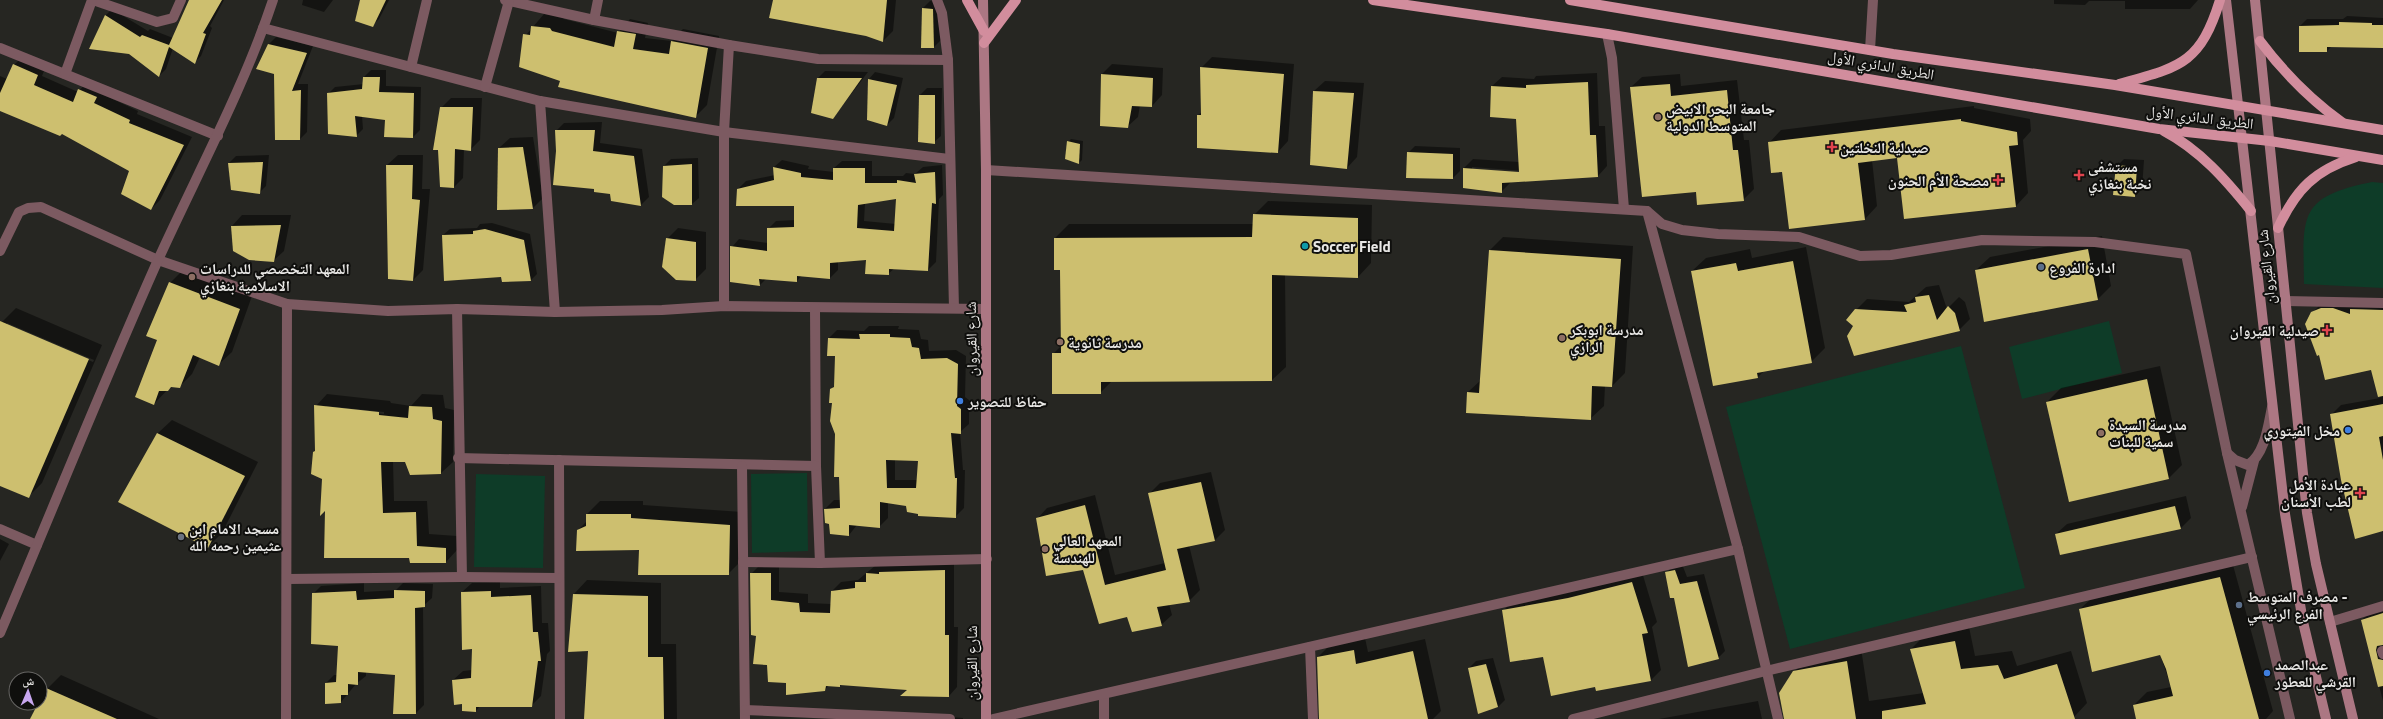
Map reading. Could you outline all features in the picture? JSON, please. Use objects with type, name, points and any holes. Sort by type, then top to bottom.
[{"type":"main road","points":[[966,0],[984,31]]},
{"type":"main road","name":"شارع القيروان","points":[[983,0],[986,170],[986,719]]},
{"type":"main road","points":[[984,43],[1016,0]]},
{"type":"main road","name":"الطريق الدائري الأول","points":[[1373,0],[1607,34],[2159,128],[2242,137],[2383,160]]},
{"type":"main road","name":"الطريق الدائري الأول","points":[[1570,0],[1870,50],[2116,85],[2383,130]]},
{"type":"main road","points":[[2116,85],[2171,69],[2190,57],[2209,30],[2220,0]]},
{"type":"main road","name":"شارع القيروان","points":[[2226,0],[2294,575],[2326,719]]},
{"type":"main road","name":"شارع القيروان","points":[[2255,0],[2270,141],[2284,301],[2308,513],[2330,622],[2353,719]]},
{"type":"main road","points":[[2260,41],[2298,86],[2323,108],[2347,125]]},
{"type":"main road","points":[[2159,128],[2177,138],[2220,174],[2251,211]]},
{"type":"main road","points":[[2278,228],[2293,199],[2312,178],[2333,165],[2358,156]]},
{"type":"street","points":[[65,74],[93,0],[157,22],[173,18],[181,0]]},
{"type":"street","points":[[0,633],[158,260],[218,136],[263,28],[272,0]]},
{"type":"street","points":[[411,67],[428,0]]},
{"type":"street","points":[[594,20],[598,0]]},
{"type":"street","points":[[937,0],[942,13],[948,60],[949,159],[954,308]]},
{"type":"street","points":[[1870,50],[1873,0]]},
{"type":"street","points":[[485,87],[507,1],[594,20],[729,45],[818,59],[948,60]]},
{"type":"street","points":[[263,28],[540,101],[724,132],[949,159]]},
{"type":"street","points":[[1607,34],[1612,58],[1624,209]]},
{"type":"street","points":[[724,306],[724,132],[729,45]]},
{"type":"street","points":[[0,48],[218,136]]},
{"type":"street","points":[[540,101],[555,312]]},
{"type":"street","points":[[986,170],[1648,211],[1662,224],[1682,230],[1718,234],[1799,237],[1860,256],[1891,255],[1982,240],[2095,242],[2186,254],[2227,453],[2290,719]]},
{"type":"street","points":[[0,251],[19,212],[28,208],[41,207],[158,260],[287,304],[388,311],[457,309],[555,312],[662,310],[724,306],[985,309]]},
{"type":"street","points":[[1648,211],[1738,549],[1778,719]]},
{"type":"street","points":[[2284,301],[2383,303]]},
{"type":"street","points":[[286,719],[288,579],[287,304]]},
{"type":"street","points":[[814,308],[816,466],[820,563]]},
{"type":"street","points":[[457,309],[458,458],[462,577]]},
{"type":"street","points":[[2241,512],[2254,461],[2266,434],[2273,404]]},
{"type":"street","points":[[2227,453],[2241,463],[2248,465],[2254,461]]},
{"type":"street","points":[[458,458],[742,466],[816,466]]},
{"type":"street","points":[[559,460],[558,578],[560,719]]},
{"type":"street","points":[[742,466],[745,714],[950,719]]},
{"type":"street","points":[[0,529],[37,545]]},
{"type":"street","points":[[993,719],[1104,695],[1738,549]]},
{"type":"street","points":[[1573,719],[1766,671],[2252,557]]},
{"type":"street","points":[[742,562],[820,563],[987,559]]},
{"type":"street","points":[[288,579],[462,577],[558,578]]},
{"type":"street","points":[[2330,622],[2383,606]]},
{"type":"street","points":[[1310,647],[1313,719]]},
{"type":"street","points":[[1104,695],[1104,719]]},
{"type":"green space","points":[[2372,182],[2383,183],[2383,288],[2304,284],[2304,241],[2306,225],[2310,213],[2318,203],[2330,195],[2348,188]]},
{"type":"green space","points":[[2109,321],[2122,373],[2022,399],[2009,347]]},
{"type":"green space","points":[[1961,346],[2025,588],[1790,649],[1726,407]]},
{"type":"green space","points":[[807,473],[808,551],[752,553],[751,474]]},
{"type":"green space","points":[[476,474],[545,476],[543,568],[474,567]]},
{"type":"building","points":[[189,0],[222,0],[203,33],[206,34],[195,64],[169,47],[159,77],[129,54],[89,49],[105,15],[140,37],[142,35],[169,45]]},
{"type":"building","points":[[360,0],[386,0],[373,27],[355,21]]},
{"type":"building","points":[[773,0],[887,0],[883,42],[866,36],[769,18]]},
{"type":"building","points":[[922,8],[933,9],[934,48],[921,48]]},
{"type":"building","points":[[2339,22],[2372,23],[2372,25],[2383,25],[2383,48],[2327,47],[2327,52],[2299,52],[2299,26],[2339,25]]},
{"type":"building","points":[[531,26],[550,28],[552,31],[614,47],[617,31],[636,34],[633,49],[669,54],[671,41],[708,48],[696,118],[558,87],[560,81],[519,67],[523,34],[530,35]]},
{"type":"building","points":[[268,44],[307,53],[292,91],[301,90],[300,140],[275,140],[274,74],[256,69]]},
{"type":"building","points":[[13,64],[38,75],[34,85],[73,102],[78,89],[97,97],[94,103],[130,120],[129,123],[184,145],[151,210],[121,194],[129,171],[62,134],[60,136],[0,111],[0,93]]},
{"type":"building","points":[[1200,67],[1284,74],[1278,153],[1197,148],[1197,115],[1201,115]]},
{"type":"building","points":[[1101,74],[1153,78],[1152,107],[1132,106],[1128,128],[1100,126]]},
{"type":"building","points":[[363,77],[380,77],[379,92],[414,93],[413,138],[384,137],[385,120],[355,116],[357,137],[328,134],[327,93],[362,89]]},
{"type":"building","points":[[817,78],[862,78],[833,119],[811,113]]},
{"type":"building","points":[[868,79],[897,85],[887,126],[867,120]]},
{"type":"building","points":[[1588,82],[1590,135],[1596,135],[1598,177],[1502,183],[1502,193],[1463,188],[1463,168],[1519,172],[1516,119],[1490,117],[1491,86],[1526,88],[1526,85]]},
{"type":"building","points":[[1670,84],[1671,96],[1727,90],[1733,150],[1738,150],[1744,201],[1697,205],[1696,192],[1642,197],[1630,87]]},
{"type":"building","points":[[1313,91],[1354,93],[1347,169],[1310,165]]},
{"type":"building","points":[[919,95],[935,95],[935,144],[918,142]]},
{"type":"building","points":[[440,107],[473,107],[471,151],[455,149],[454,188],[440,187],[438,150],[433,150]]},
{"type":"building","points":[[1961,119],[1961,121],[2017,132],[2018,145],[2009,146],[2016,207],[1904,219],[1897,158],[1858,163],[1865,220],[1789,229],[1782,172],[1771,173],[1768,142]]},
{"type":"building","points":[[555,130],[595,130],[593,151],[634,156],[641,206],[611,201],[610,194],[594,192],[594,189],[553,185],[556,151]]},
{"type":"building","points":[[1067,141],[1080,144],[1079,164],[1065,159]]},
{"type":"building","points":[[523,147],[533,209],[497,210],[498,148]]},
{"type":"building","points":[[1407,152],[1453,154],[1453,179],[1406,178]]},
{"type":"building","points":[[263,162],[260,194],[231,190],[228,163]]},
{"type":"building","points":[[692,164],[692,205],[674,205],[662,197],[663,166]]},
{"type":"building","points":[[386,165],[413,165],[412,199],[420,200],[413,281],[388,279]]},
{"type":"building","points":[[2116,165],[2137,167],[2135,197],[2113,195]]},
{"type":"building","points":[[773,167],[801,173],[801,177],[833,180],[833,168],[865,168],[865,183],[897,183],[897,180],[916,183],[914,174],[935,172],[936,204],[932,203],[928,271],[889,269],[889,275],[865,274],[866,260],[830,263],[830,279],[797,276],[797,282],[759,279],[760,286],[730,282],[730,246],[767,251],[767,228],[794,227],[794,206],[736,206],[737,189],[774,180]],"holes":[[[896,199],[894,231],[857,228],[858,205]]]},
{"type":"building","points":[[1253,214],[1358,218],[1358,278],[1272,275],[1272,381],[1101,382],[1101,394],[1052,394],[1052,353],[1061,353],[1060,270],[1054,270],[1054,238],[1252,237]]},
{"type":"building","points":[[281,225],[274,262],[249,260],[233,251],[231,226]]},
{"type":"building","points":[[485,229],[524,240],[531,281],[502,282],[501,277],[444,281],[442,235],[473,234],[473,231]]},
{"type":"building","points":[[666,238],[696,242],[696,281],[676,280],[662,267]]},
{"type":"building","points":[[2088,249],[2098,300],[1984,322],[1975,270]]},
{"type":"building","points":[[1489,250],[1621,259],[1612,387],[1592,386],[1591,420],[1466,413],[1467,392],[1479,393]]},
{"type":"building","points":[[1793,261],[1812,363],[1757,373],[1758,378],[1713,386],[1691,271],[1736,263],[1738,271]]},
{"type":"building","points":[[169,282],[240,309],[219,366],[193,355],[180,388],[171,387],[168,391],[159,391],[154,405],[135,397],[157,340],[146,336]]},
{"type":"building","points":[[1929,295],[1937,320],[1948,306],[1955,313],[1960,331],[1854,356],[1847,336],[1853,326],[1846,320],[1855,309],[1907,312],[1904,305],[1916,302],[1915,297]]},
{"type":"building","points":[[2321,308],[2333,308],[2350,314],[2350,309],[2383,310],[2383,396],[2378,397],[2371,370],[2325,380],[2319,355],[2317,356],[2305,324],[2311,312]]},
{"type":"building","points":[[0,321],[89,359],[29,498],[0,486]]},
{"type":"building","points":[[859,334],[890,334],[890,337],[910,338],[912,347],[919,348],[921,359],[947,358],[958,364],[957,406],[961,409],[961,434],[951,433],[955,478],[957,478],[956,518],[918,516],[918,514],[907,512],[906,506],[880,502],[880,528],[849,525],[849,536],[830,534],[829,524],[825,523],[824,509],[840,508],[839,477],[834,477],[835,434],[830,421],[832,403],[829,403],[830,389],[834,387],[835,356],[827,356],[828,338],[860,339]],"holes":[[[886,460],[918,461],[916,488],[887,488]]]},
{"type":"building","points":[[2147,379],[2169,479],[2069,502],[2046,402]]},
{"type":"building","points":[[2383,404],[2383,436],[2379,437],[2383,460],[2383,531],[2355,539],[2341,480],[2330,414]]},
{"type":"building","points":[[314,405],[379,412],[379,415],[408,418],[409,406],[432,407],[433,419],[442,421],[441,474],[410,475],[405,462],[381,462],[383,513],[416,512],[417,546],[446,548],[446,563],[410,563],[409,558],[324,558],[325,511],[320,516],[322,479],[311,474],[313,452],[315,451]]},
{"type":"building","points":[[157,433],[245,476],[208,548],[118,502]]},
{"type":"building","points":[[1201,482],[1215,541],[1177,549],[1190,602],[1157,607],[1162,626],[1132,632],[1127,617],[1099,624],[1083,570],[1046,576],[1036,518],[1085,505],[1105,585],[1166,570],[1148,493]]},
{"type":"building","points":[[2175,506],[2181,529],[2060,555],[2055,534]]},
{"type":"building","points":[[586,514],[631,514],[631,518],[730,525],[729,575],[638,575],[639,550],[576,551],[577,530],[586,526]]},
{"type":"building","points":[[945,570],[945,635],[949,635],[949,697],[900,696],[907,690],[840,685],[840,687],[826,686],[825,691],[786,695],[786,683],[768,682],[767,665],[753,664],[756,636],[751,635],[750,573],[771,573],[771,600],[799,603],[800,612],[830,613],[831,591],[855,588],[855,582],[866,582],[866,573],[879,574],[879,572]]},
{"type":"building","points":[[1675,570],[1680,584],[1697,581],[1719,659],[1688,667],[1674,598],[1670,598],[1665,572]]},
{"type":"building","points":[[2220,577],[2259,719],[2136,719],[2133,705],[2173,696],[2166,669],[2160,655],[2092,672],[2079,609]]},
{"type":"building","points":[[1632,582],[1648,633],[1642,634],[1651,681],[1596,691],[1595,687],[1551,696],[1543,657],[1510,662],[1502,610],[1568,598]]},
{"type":"building","points":[[394,590],[425,591],[425,607],[415,608],[416,714],[393,714],[395,675],[358,672],[358,685],[348,684],[348,695],[341,695],[341,703],[325,704],[325,683],[336,682],[338,646],[311,644],[312,593],[356,591],[357,600],[394,598]]},
{"type":"building","points":[[491,591],[491,597],[531,595],[533,632],[538,632],[541,661],[538,661],[532,707],[476,707],[476,712],[462,711],[462,704],[454,705],[452,680],[471,678],[472,649],[462,650],[461,592]]},
{"type":"building","points":[[573,594],[648,596],[648,657],[663,657],[664,719],[584,719],[588,651],[568,652]]},
{"type":"building","points":[[2383,613],[2383,645],[2377,646],[2376,650],[2378,659],[2383,660],[2383,686],[2378,687],[2361,620]]},
{"type":"building","points":[[1955,641],[1961,669],[1998,665],[2004,679],[2057,664],[2075,719],[1882,719],[1882,711],[1926,704],[1910,649]]},
{"type":"building","points":[[1354,650],[1356,664],[1413,651],[1428,719],[1319,719],[1317,657]]},
{"type":"building","points":[[1847,661],[1856,719],[1784,719],[1779,693],[1793,671]]},
{"type":"building","points":[[1486,664],[1498,707],[1478,714],[1468,668]]},
{"type":"building","points":[[48,689],[117,719],[30,719],[34,711],[48,711]]},
{"type":"place","name":"جامعة البحر الابيض المتوسط الدولية","points":[[1658,117]]},
{"type":"place","name":"صيدلية النخلتين","points":[[1832,147]]},
{"type":"place","name":"مستشفى نخبة بنغازي","points":[[2079,175]]},
{"type":"place","name":"مصحة الأم الحنون","points":[[1998,180]]},
{"type":"place","name":"Soccer Field","points":[[1305,246]]},
{"type":"place","name":"ادارة الفروع","points":[[2041,267]]},
{"type":"place","name":"المعهد التخصصي للدراسات الاسلامية بنغازي","points":[[192,277]]},
{"type":"place","name":"صيدلية القيروان","points":[[2327,330]]},
{"type":"place","name":"مدرسة ابوبكر الرازي","points":[[1562,338]]},
{"type":"place","name":"مدرسة ثانوية","points":[[1060,342]]},
{"type":"place","name":"حفاظ للتصوير","points":[[960,401]]},
{"type":"place","name":"مخل الفيتوري","points":[[2348,430]]},
{"type":"place","name":"مدرسة السيدة سمية للبنات","points":[[2101,433]]},
{"type":"place","name":"عيادة الأمل لطب الأسنان","points":[[2360,493]]},
{"type":"place","name":"مسجد الامام ابن عثيمين رحمه الله","points":[[181,537]]},
{"type":"place","name":"المعهد العالي للهندسة","points":[[1045,549]]},
{"type":"place","name":"مصرف المتوسط - الفرع الرئيسي","points":[[2239,605]]},
{"type":"place","name":"عبدالصمد القرشي للعطور","points":[[2267,673]]}]
